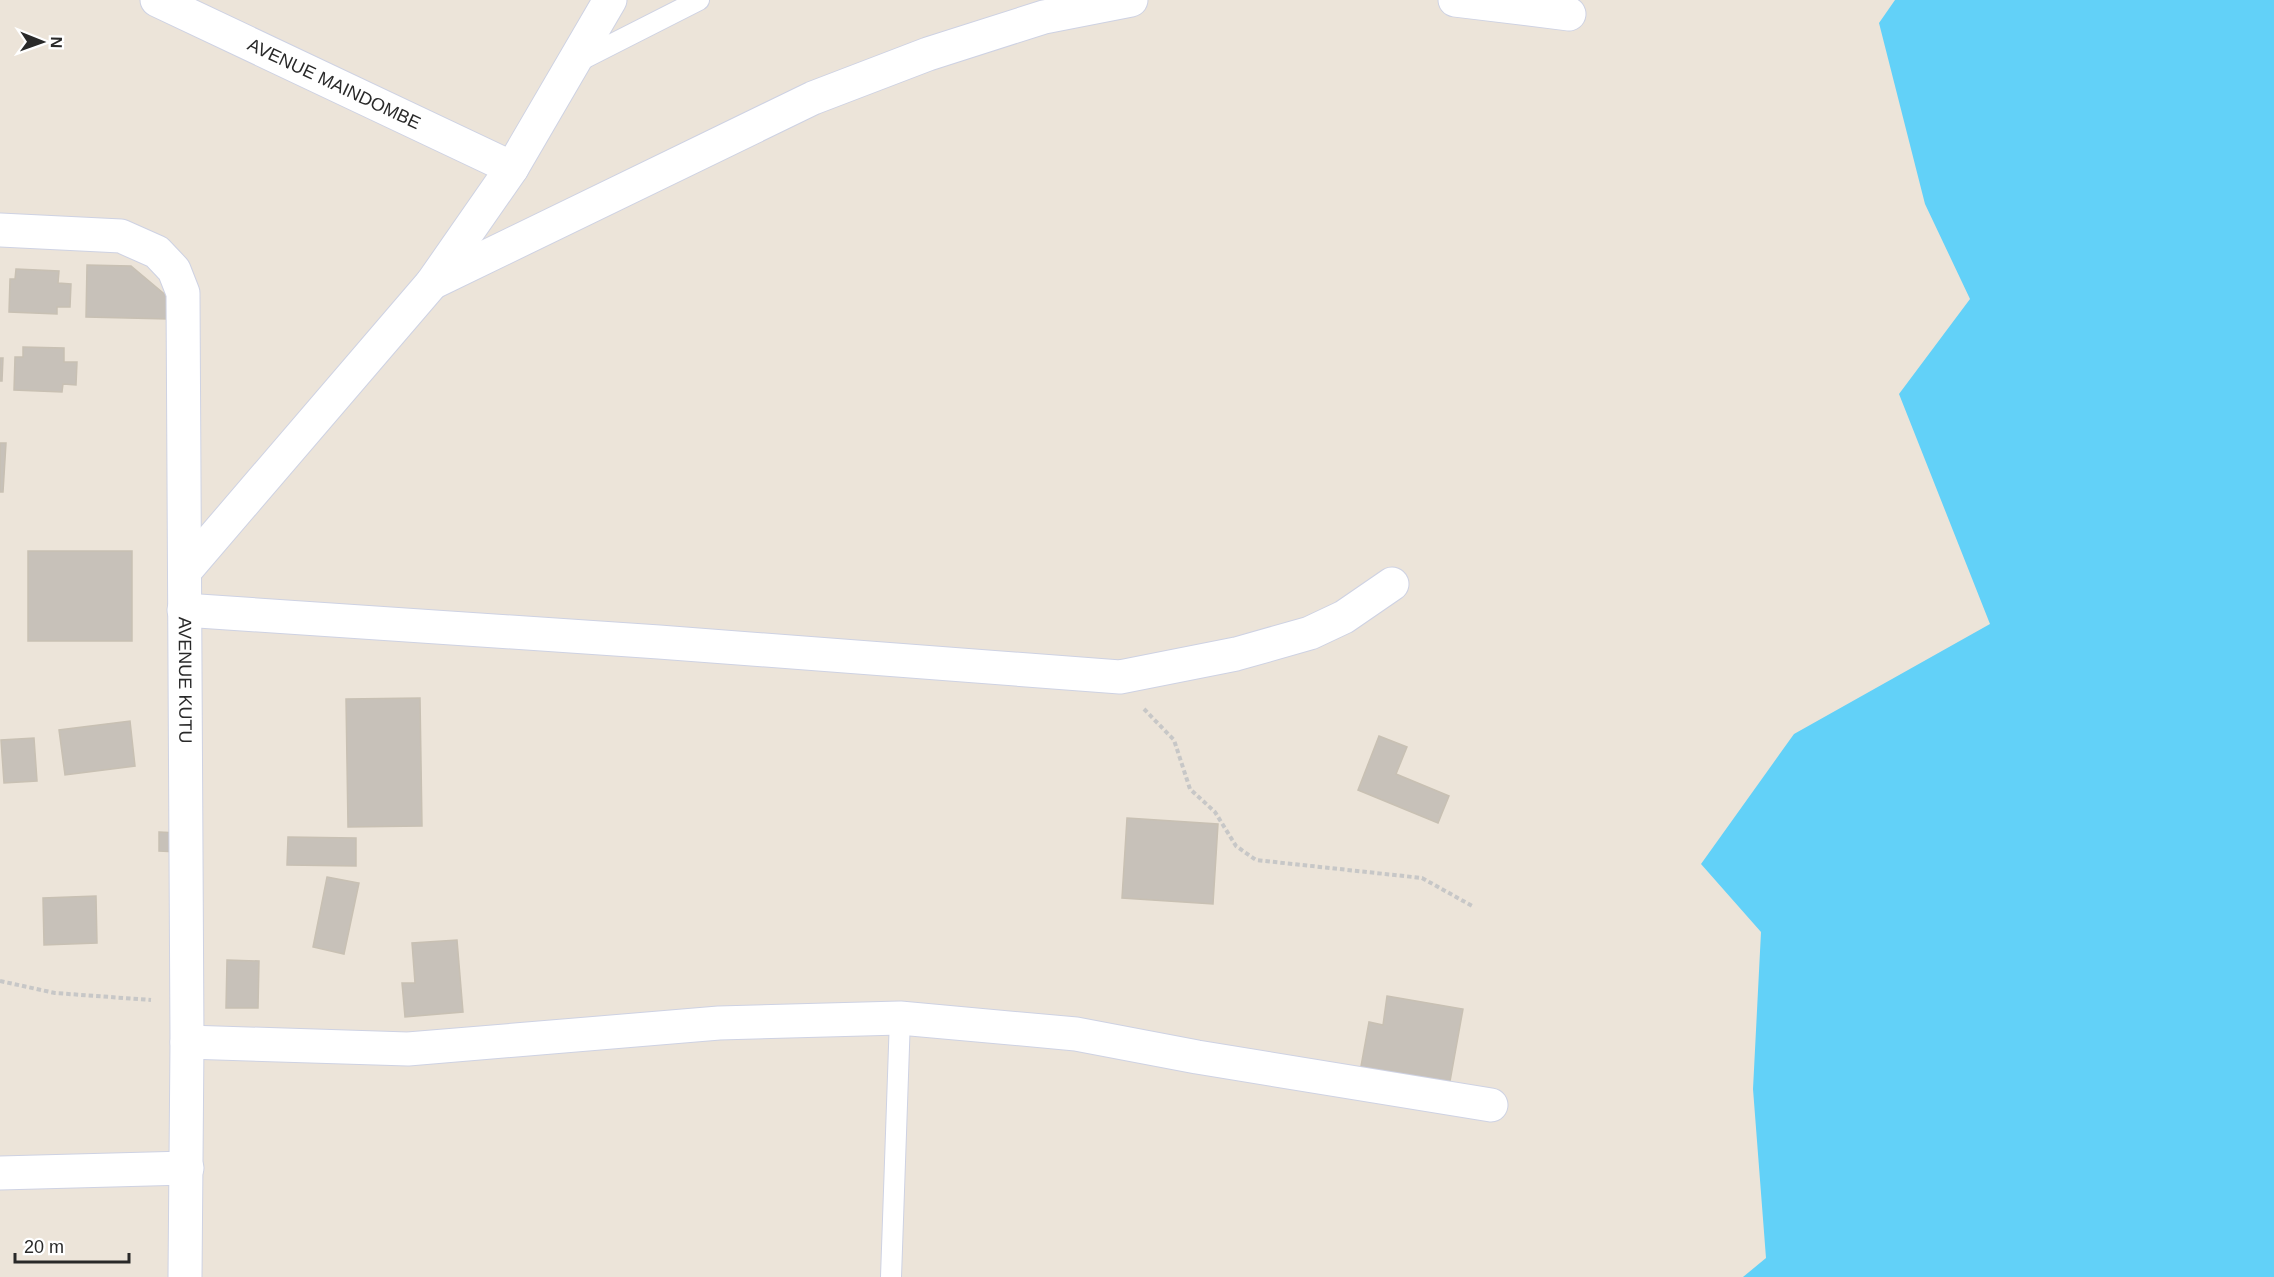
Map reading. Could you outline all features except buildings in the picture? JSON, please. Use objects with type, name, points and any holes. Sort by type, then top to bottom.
[{"type":"street","name":"AVENUE MAINDOMBE","points":[[159,0],[512,168]]},
{"type":"street","points":[[185,571],[432,284],[512,168],[610,0]]},
{"type":"street","points":[[432,284],[813,98],[928,54],[1044,17],[1131,0]]},
{"type":"street","points":[[1455,0],[1569,14]]},
{"type":"street","name":"AVENUE KUTU","points":[[0,230],[121,236],[157,252],[174,270],[183,293],[187,1042],[185,1277]]},
{"type":"street","points":[[184,610],[659,642],[1120,677],[1236,654],[1310,633],[1344,617],[1392,584]]},
{"type":"street","points":[[187,1042],[408,1049],[719,1023],[900,1018],[1076,1034],[1197,1057],[1491,1105]]},
{"type":"street","points":[[0,1173],[187,1168]]},
{"type":"lane","points":[[574,63],[699,0]]},
{"type":"lane","points":[[891,1277],[900,1018]]},
{"type":"path","points":[[1120,677],[1147,713],[1174,740],[1190,789],[1215,812],[1236,846],[1256,860],[1422,878],[1474,907]]},
{"type":"path","points":[[0,981],[54,993],[186,1002]]},
{"type":"water","points":[[1895,0],[2274,0],[2274,1277],[1743,1277],[1766,1258],[1753,1089],[1761,932],[1701,864],[1794,734],[1990,624],[1899,394],[1970,299],[1925,204],[1879,23]]}]
